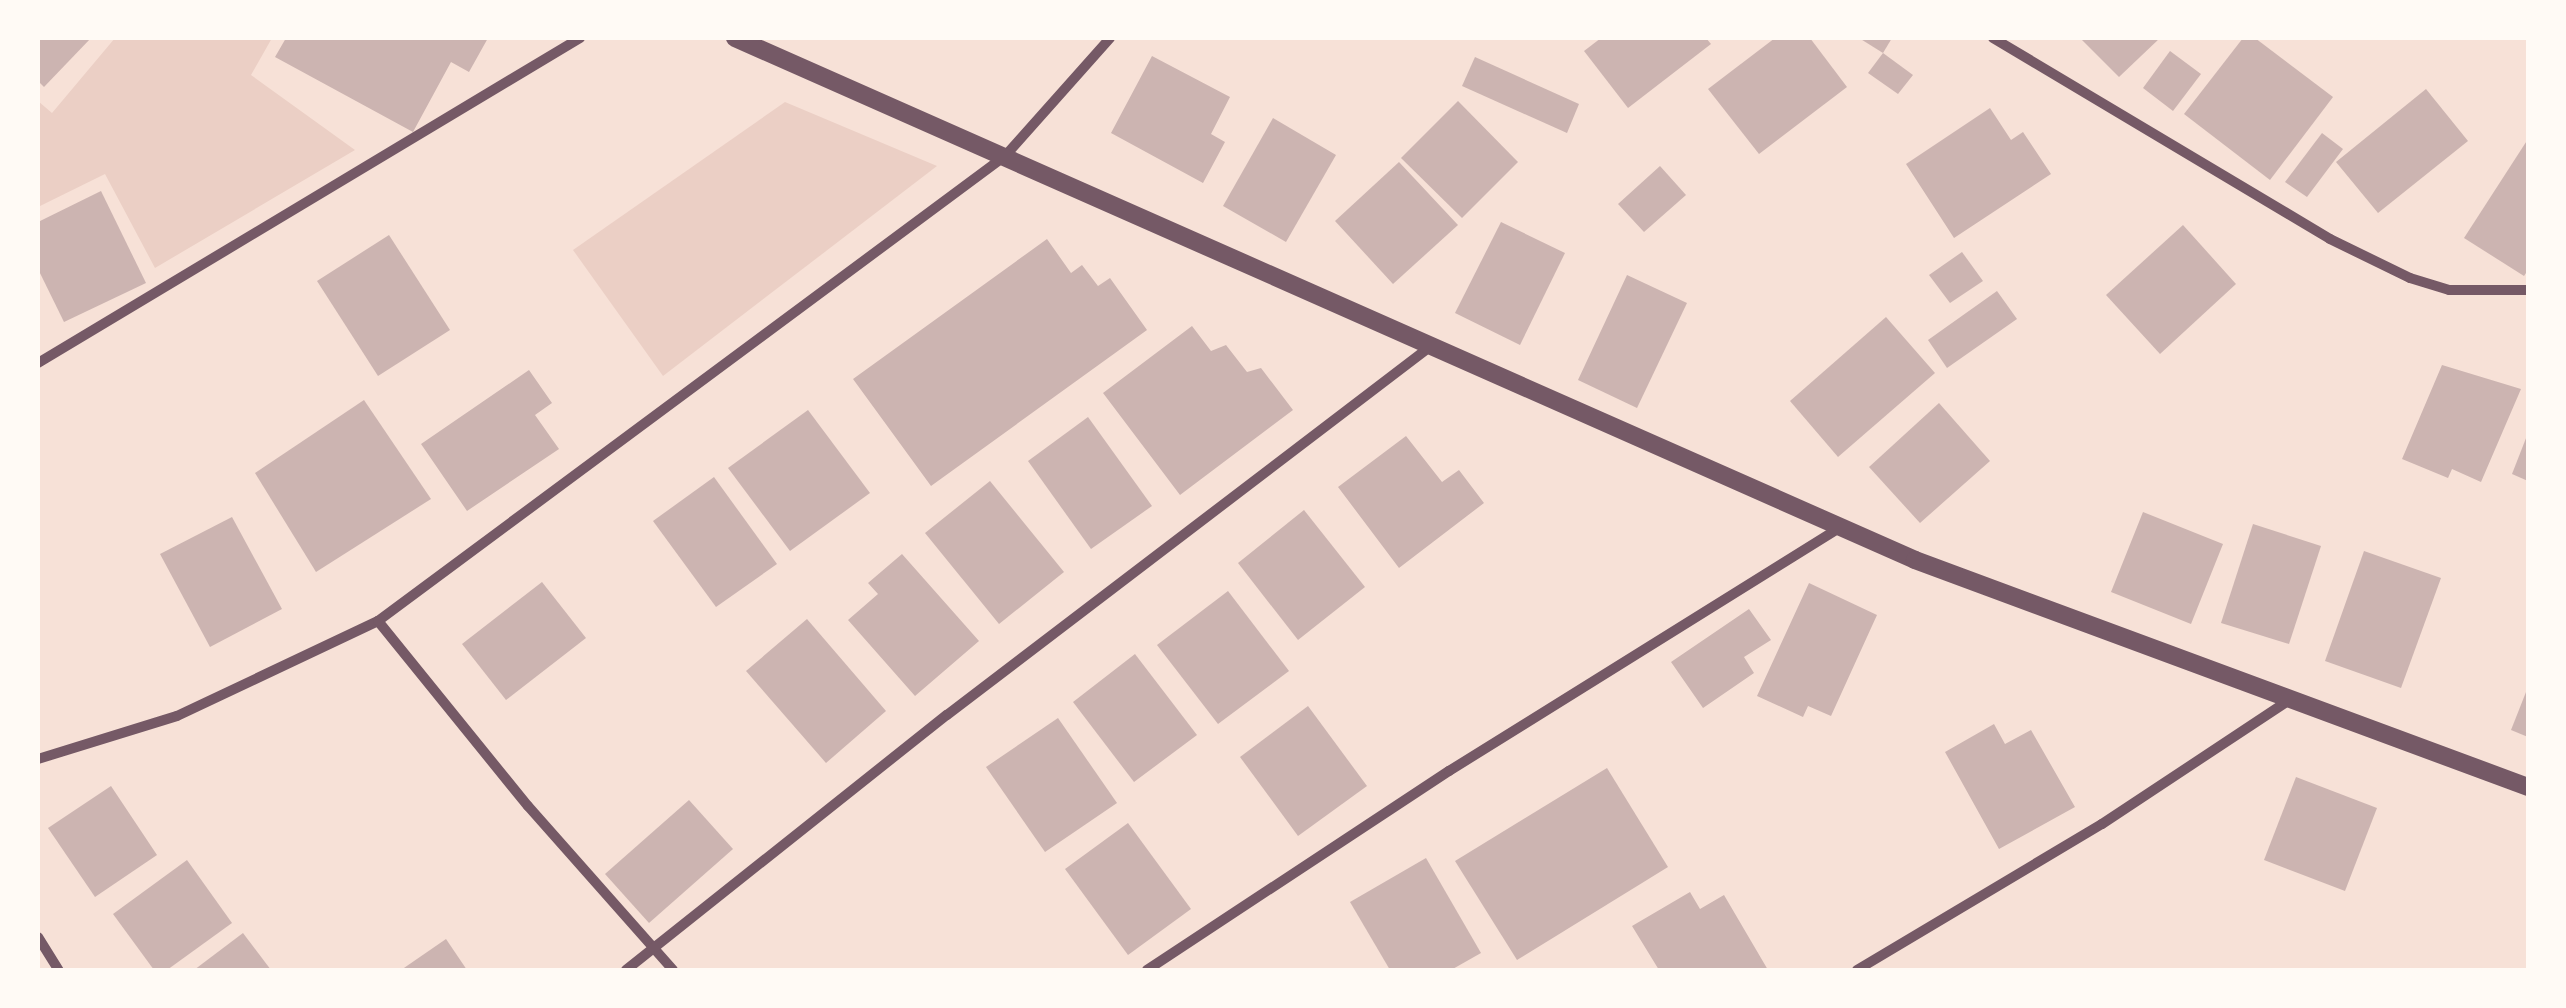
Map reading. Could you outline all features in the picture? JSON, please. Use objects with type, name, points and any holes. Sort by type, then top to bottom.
[{"type":"street","points":[[38,362],[580,38]]},
{"type":"street","points":[[735,38],[1842,527],[2286,702],[2528,788]]},
{"type":"street","points":[[38,759],[178,716],[378,621],[1006,156],[1110,38]]},
{"type":"street","points":[[1993,38],[2330,239],[2410,278],[2449,290],[2528,290]]},
{"type":"street","points":[[626,970],[656,950],[947,715],[1431,345]]},
{"type":"street","points":[[1147,970],[1449,770],[1842,527]]},
{"type":"street","points":[[378,621],[528,806],[673,970]]},
{"type":"street","points":[[1857,970],[2102,824],[2286,702]]},
{"type":"street","points":[[38,937],[59,970]]},
{"type":"shaded area","points":[[115,38],[272,38],[251,75],[355,150],[155,268],[105,174],[38,207],[38,101],[52,113]]},
{"type":"shaded area","points":[[785,102],[937,166],[663,376],[573,250]]},
{"type":"building","points":[[38,38],[91,38],[44,87],[38,81]]},
{"type":"building","points":[[286,38],[488,38],[469,72],[451,62],[413,132],[275,57]]},
{"type":"building","points":[[1601,38],[1706,38],[1711,44],[1628,108],[1584,51]]},
{"type":"building","points":[[1775,38],[1810,38],[1847,87],[1759,154],[1708,89]]},
{"type":"building","points":[[1859,38],[1892,38],[1883,53]]},
{"type":"building","points":[[2080,38],[2160,38],[2119,77]]},
{"type":"building","points":[[2243,38],[2255,38],[2333,97],[2270,180],[2184,114]]},
{"type":"building","points":[[2170,51],[2201,74],[2173,111],[2143,88]]},
{"type":"building","points":[[1883,53],[1913,75],[1898,94],[1868,73]]},
{"type":"building","points":[[1152,56],[1230,97],[1211,134],[1225,142],[1203,183],[1111,133]]},
{"type":"building","points":[[1475,57],[1579,104],[1567,133],[1462,86]]},
{"type":"building","points":[[2426,89],[2468,141],[2378,213],[2336,162]]},
{"type":"building","points":[[1458,101],[1518,162],[1462,218],[1401,158]]},
{"type":"building","points":[[1990,108],[2011,140],[2023,132],[2051,174],[1954,238],[1906,164]]},
{"type":"building","points":[[1273,118],[1336,155],[1286,242],[1223,206]]},
{"type":"building","points":[[2322,133],[2343,149],[2307,197],[2285,182]]},
{"type":"building","points":[[2528,139],[2528,270],[2524,276],[2464,238]]},
{"type":"building","points":[[1399,162],[1458,225],[1393,284],[1335,221]]},
{"type":"building","points":[[1660,166],[1686,195],[1644,232],[1618,204]]},
{"type":"building","points":[[101,191],[146,283],[64,322],[38,269],[38,222]]},
{"type":"building","points":[[1501,222],[1565,253],[1520,345],[1455,313]]},
{"type":"building","points":[[2183,225],[2236,284],[2160,354],[2106,295]]},
{"type":"building","points":[[389,235],[450,330],[378,376],[317,281]]},
{"type":"building","points":[[1047,239],[1071,273],[1082,265],[1098,286],[1110,278],[1147,330],[931,486],[853,379]]},
{"type":"building","points":[[1962,252],[1983,281],[1950,303],[1929,275]]},
{"type":"building","points":[[1627,275],[1687,303],[1637,408],[1578,380]]},
{"type":"building","points":[[1997,291],[2017,319],[1947,368],[1928,340]]},
{"type":"building","points":[[1886,317],[1935,373],[1838,457],[1790,401]]},
{"type":"building","points":[[1192,326],[1211,351],[1226,345],[1247,372],[1261,368],[1293,410],[1180,495],[1103,393]]},
{"type":"building","points":[[2442,365],[2521,389],[2481,482],[2452,469],[2448,478],[2402,459]]},
{"type":"building","points":[[529,370],[552,403],[535,415],[559,449],[467,511],[421,444]]},
{"type":"building","points":[[364,400],[431,499],[316,572],[255,473]]},
{"type":"building","points":[[1939,403],[1990,461],[1920,523],[1869,467]]},
{"type":"building","points":[[808,410],[870,493],[790,551],[728,468]]},
{"type":"building","points":[[1088,417],[1152,506],[1091,549],[1028,461]]},
{"type":"building","points":[[2528,433],[2528,481],[2512,474]]},
{"type":"building","points":[[1406,436],[1442,482],[1459,470],[1484,503],[1399,568],[1338,487]]},
{"type":"building","points":[[714,477],[777,564],[716,607],[653,521]]},
{"type":"building","points":[[990,481],[1064,572],[999,624],[925,533]]},
{"type":"building","points":[[1304,510],[1365,587],[1298,640],[1238,563]]},
{"type":"building","points":[[2143,512],[2223,544],[2191,624],[2111,592]]},
{"type":"building","points":[[232,517],[282,609],[210,647],[160,554]]},
{"type":"building","points":[[2253,524],[2321,546],[2289,644],[2221,623]]},
{"type":"building","points":[[2364,551],[2441,578],[2401,688],[2325,661]]},
{"type":"building","points":[[902,554],[979,641],[915,696],[848,620],[878,594],[868,583]]},
{"type":"building","points":[[542,582],[586,638],[506,700],[462,644]]},
{"type":"building","points":[[1809,583],[1877,615],[1831,716],[1808,706],[1803,717],[1757,696]]},
{"type":"building","points":[[1228,591],[1289,671],[1218,724],[1157,645]]},
{"type":"building","points":[[1749,609],[1771,640],[1744,657],[1754,673],[1703,708],[1671,662]]},
{"type":"building","points":[[807,619],[886,711],[826,763],[746,671]]},
{"type":"building","points":[[1135,654],[1197,735],[1134,782],[1073,702]]},
{"type":"building","points":[[2528,687],[2528,737],[2511,730]]},
{"type":"building","points":[[1308,706],[1367,786],[1298,836],[1240,757]]},
{"type":"building","points":[[1058,718],[1117,803],[1045,852],[986,767]]},
{"type":"building","points":[[1994,724],[2005,744],[2031,730],[2075,807],[1999,849],[1945,752]]},
{"type":"building","points":[[1607,768],[1668,867],[1517,960],[1455,861]]},
{"type":"building","points":[[2296,777],[2377,808],[2345,891],[2264,860]]},
{"type":"building","points":[[111,786],[157,855],[95,897],[48,828]]},
{"type":"building","points":[[689,800],[733,849],[649,923],[605,874]]},
{"type":"building","points":[[1128,823],[1191,909],[1128,955],[1065,869]]},
{"type":"building","points":[[1426,858],[1481,953],[1451,970],[1390,970],[1350,902]]},
{"type":"building","points":[[187,860],[232,923],[167,970],[154,970],[113,914]]},
{"type":"building","points":[[1690,892],[1700,909],[1724,895],[1768,970],[1659,970],[1632,926]]},
{"type":"building","points":[[243,933],[271,970],[194,970]]},
{"type":"building","points":[[446,939],[467,970],[401,970]]}]
